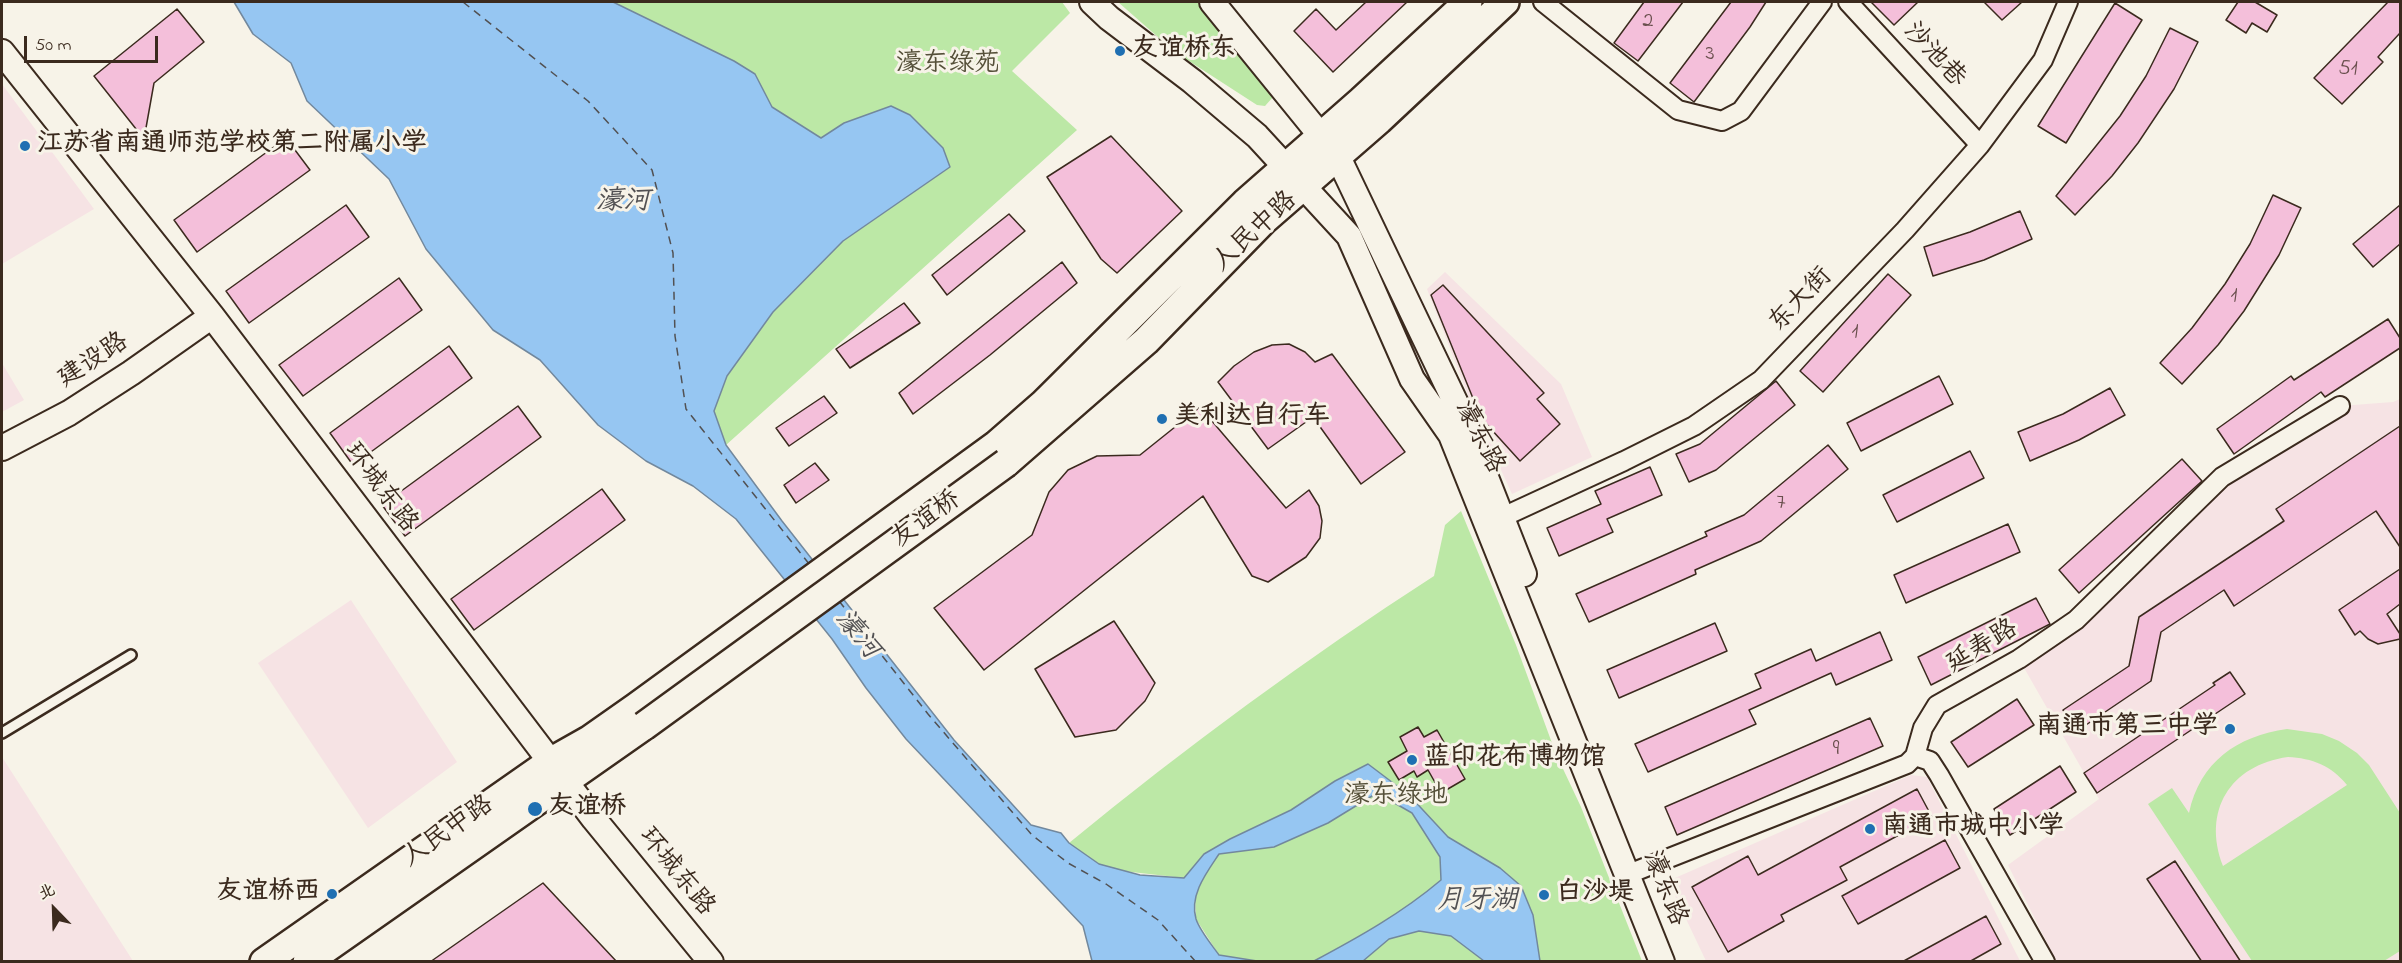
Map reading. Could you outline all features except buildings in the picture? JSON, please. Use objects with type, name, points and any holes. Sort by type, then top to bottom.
[{"type":"main road","name":"濠东路","points":[[1092,2],[1257,136],[1349,236],[1412,379],[1451,435],[1497,526]]},
{"type":"main road","name":"濠东路","points":[[1212,2],[1338,157],[1461,414],[1497,526],[1633,873],[1662,962]]},
{"type":"main road","name":"人民中路","points":[[1001,454],[1043,404],[1245,203],[1468,2]]},
{"type":"main road","name":"人民中路","points":[[1001,454],[1146,341],[1263,221],[1305,187],[1505,2]]},
{"type":"main road","name":"环城东路","points":[[2,51],[212,315],[557,772],[711,962]]},
{"type":"main road","name":"建设路","points":[[2,448],[69,413],[139,368],[212,315]]},
{"type":"main road","name":"友谊桥","points":[[640,717],[1001,454]]},
{"type":"main road","name":"人民中路","points":[[264,962],[640,717]]},
{"type":"main road","name":"人民中路","points":[[307,962],[557,772]]},
{"type":"main road","name":"濠东路","points":[[1633,873],[1678,962]]},
{"type":"street","points":[[1543,2],[1678,110],[1722,121],[1741,111],[1822,2]]},
{"type":"street","name":"沙池巷","points":[[1848,2],[1980,145]]},
{"type":"street","name":"东大街","points":[[1497,526],[1694,426],[1761,380],[1905,230],[1980,145],[2043,60],[2068,2]]},
{"type":"street","name":"延寿路","points":[[1915,756],[1923,728],[1937,705],[2019,659],[2076,620],[2222,477],[2340,406]]},
{"type":"street","points":[[1633,873],[1907,764],[1915,756],[1930,761],[1939,775],[2045,962]]},
{"type":"lane","points":[[2,733],[131,655]]},
{"type":"shaded area","name":"江苏省南通师范学校第二附属小学","points":[[2,84],[94,209],[2,264]]},
{"type":"shaded area","points":[[1445,272],[1561,384],[1592,457],[1512,494],[1475,413],[1427,289]]},
{"type":"shaded area","points":[[2,363],[24,400],[2,412]]},
{"type":"shaded area","name":"南通市第三中学","points":[[2400,399],[2400,961],[2056,961],[2008,865],[2099,799],[2019,659],[2076,620],[2222,477],[2340,406],[2393,402]]},
{"type":"shaded area","points":[[351,600],[457,762],[368,828],[258,663]]},
{"type":"shaded area","points":[[2,757],[133,961],[2,961]]},
{"type":"shaded area","name":"南通市城中小学","points":[[1911,775],[1927,777],[2020,961],[1706,961],[1668,881]]},
{"type":"green space","name":"濠东绿苑","points":[[613,2],[1062,2],[1070,13],[1012,71],[1077,130],[726,445],[714,411],[727,376],[773,312],[843,241],[950,167],[943,148],[910,115],[844,123],[821,138],[772,107],[755,74],[734,61]]},
{"type":"green space","points":[[1118,2],[1197,2],[1210,14],[1273,97],[1265,106],[1257,105],[1175,52]]},
{"type":"green space","name":"濠东绿地","points":[[1461,511],[1516,645],[1556,754],[1581,807],[1642,961],[1257,962],[1219,955],[1196,919],[1195,897],[1184,878],[1123,871],[1099,864],[1069,843],[1248,704],[1434,576],[1445,525]]},
{"type":"green space","points":[[2287,729],[2322,734],[2339,741],[2357,753],[2369,765],[2400,813],[2400,951],[2384,961],[2252,961],[2148,804],[2172,788],[2189,813],[2202,779],[2223,754],[2252,738]],"holes":[[[2288,757],[2321,764],[2347,785],[2223,866],[2217,846],[2216,827],[2219,809],[2226,794],[2236,781],[2250,770],[2268,762]]]},
{"type":"water","name":"濠河","points":[[234,2],[613,2],[734,61],[755,74],[772,107],[821,138],[844,123],[891,106],[910,115],[943,148],[950,167],[843,241],[773,312],[727,376],[714,411],[726,445],[782,521],[954,740],[1031,825],[1061,833],[1069,843],[1099,864],[1140,875],[1184,878],[1204,854],[1291,810],[1335,781],[1368,764],[1409,795],[1448,837],[1500,868],[1521,886],[1533,915],[1540,961],[1484,961],[1451,936],[1419,931],[1389,939],[1363,961],[1314,961],[1396,914],[1441,880],[1440,857],[1412,813],[1377,793],[1328,823],[1274,847],[1219,854],[1200,884],[1195,901],[1196,919],[1219,955],[1257,961],[1092,961],[1083,926],[906,739],[866,688],[832,639],[736,519],[693,486],[646,461],[598,425],[540,360],[493,330],[426,249],[389,179],[307,101],[291,63],[253,34]]},
{"type":"ferry route","points":[[463,2],[588,101],[652,170],[673,253],[675,336],[686,409],[810,565]]},
{"type":"ferry route","points":[[839,601],[928,714],[1032,835],[1068,863],[1106,884],[1158,920],[1196,962]]},
{"type":"place","name":"友谊桥东","points":[[1120,51]]},
{"type":"place","name":"江苏省南通师范学校第二附属小学","points":[[25,146]]},
{"type":"place","name":"美利达自行车","points":[[1162,419]]},
{"type":"place","name":"南通市第三中学","points":[[2230,729]]},
{"type":"place","name":"蓝印花布博物馆","points":[[1412,760]]},
{"type":"place","name":"友谊桥","points":[[535,809]]},
{"type":"place","name":"南通市城中小学","points":[[1870,829]]},
{"type":"place","name":"友谊桥西","points":[[332,894]]},
{"type":"place","name":"白沙堤","points":[[1544,895]]},
{"type":"water label","name":"月牙湖","points":[[1477,903]]}]
